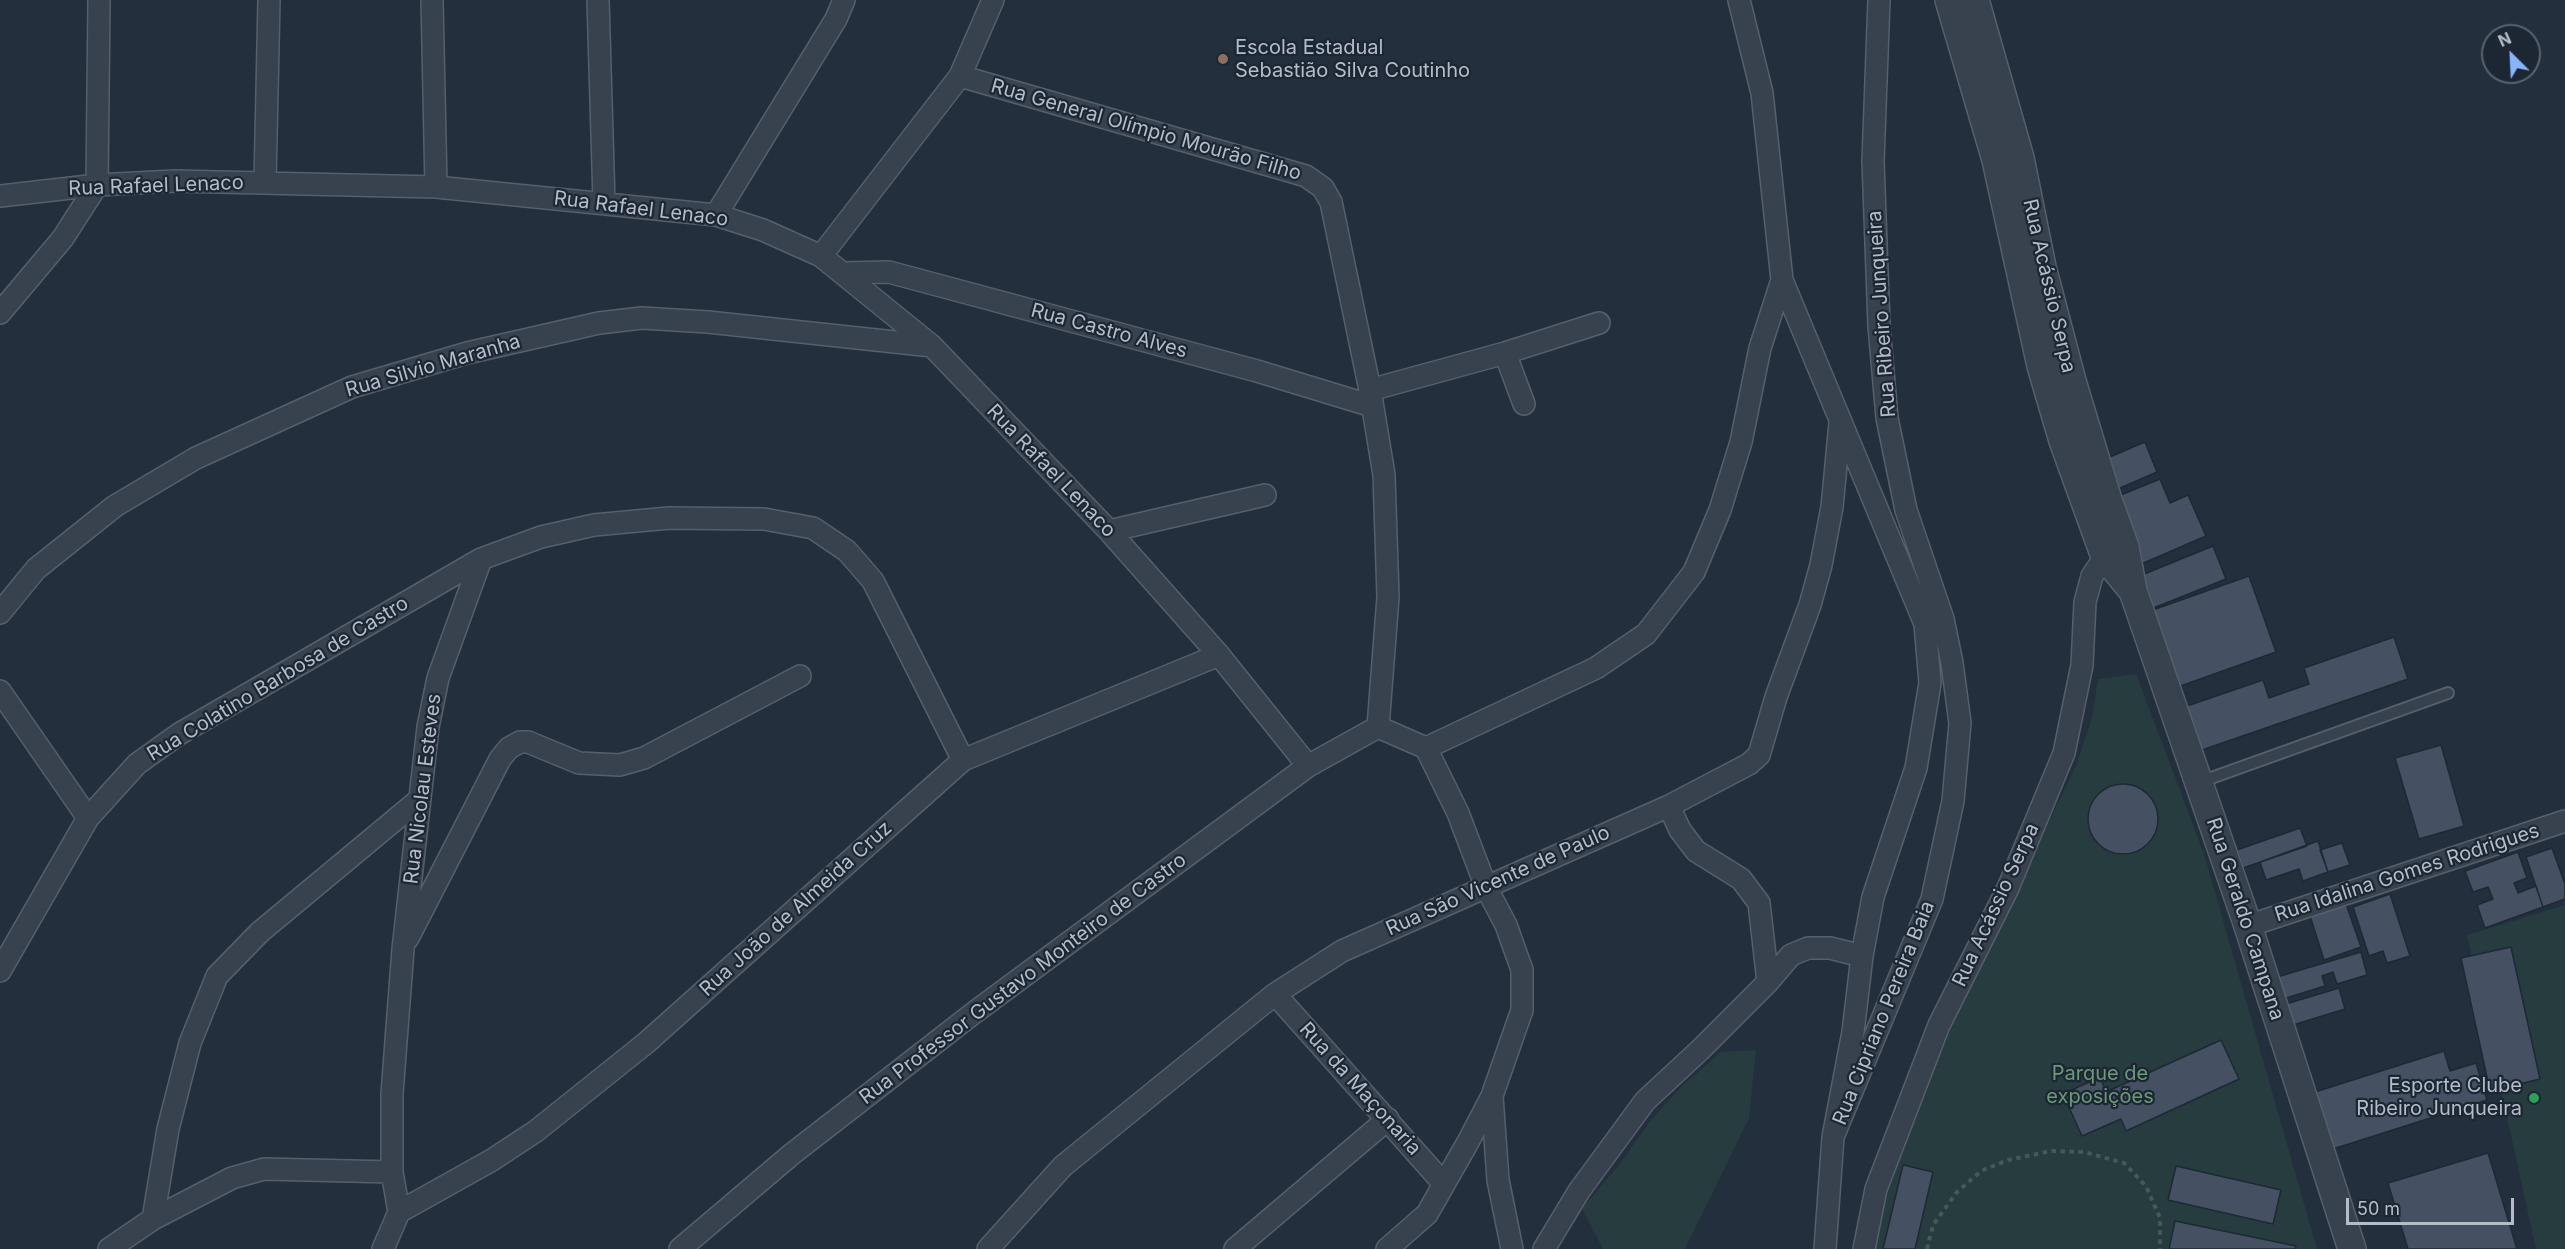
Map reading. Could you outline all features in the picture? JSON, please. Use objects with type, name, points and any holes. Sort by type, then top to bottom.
[{"type":"street","points":[[0,313],[50,255],[80,215],[97,185],[99,0]]},
{"type":"street","points":[[265,182],[269,0]]},
{"type":"street","points":[[432,0],[436,188]]},
{"type":"street","points":[[598,0],[604,202]]},
{"type":"street","points":[[716,215],[830,28],[844,0]]},
{"type":"street","points":[[821,256],[960,76],[993,0]]},
{"type":"street","points":[[1739,0],[1762,93],[1782,280],[1840,423],[1934,622]]},
{"type":"street","name":"Rua Ribeiro Junqueira","points":[[1879,0],[1873,160],[1879,326],[1887,418],[1906,510],[1934,622]]},
{"type":"street","name":"Rua Acássio Serpa","points":[[1864,1249],[1876,1189],[1939,1025],[2008,888],[2064,753],[2082,665],[2085,602],[2092,576],[2115,552],[2107,497],[2072,381],[2042,267],[2008,159],[1949,0]]},
{"type":"street","name":"Rua Acássio Serpa","points":[[1975,0],[2008,159]]},
{"type":"street","name":"Rua General Olímpio Mourão Filho","points":[[960,76],[1285,169],[1306,176],[1323,188],[1331,202],[1371,398],[1384,475],[1388,597],[1378,727]]},
{"type":"street","name":"Rua Rafael Lenaco","points":[[0,195],[97,185],[176,182],[265,182],[436,188],[604,202],[716,215],[763,230],[821,256],[932,346],[1109,531],[1219,655],[1308,766]]},
{"type":"street","name":"Rua Castro Alves","points":[[844,273],[890,272],[1257,371],[1371,398]]},
{"type":"street","points":[[1426,748],[1596,668],[1646,634],[1694,572],[1720,510],[1741,442],[1760,348],[1782,280]]},
{"type":"street","name":"Rua Silvio Maranha","points":[[0,613],[36,569],[115,506],[196,458],[352,387],[467,353],[599,323],[642,318],[708,322],[932,346]]},
{"type":"street","points":[[1371,398],[1599,324]]},
{"type":"street","points":[[1505,353],[1524,404]]},
{"type":"street","name":"Rua São Vicente de Paulo","points":[[988,1249],[1063,1166],[1275,994],[1342,951],[1669,806],[1749,764],[1764,748],[1776,697],[1810,605],[1821,565],[1832,507],[1840,423]]},
{"type":"street","points":[[1109,531],[1265,495]]},
{"type":"street","points":[[481,560],[541,537],[605,524],[669,518],[764,519],[813,528],[848,551],[873,581],[963,760]]},
{"type":"street","name":"Rua Geraldo Campana","points":[[2115,552],[2133,591],[2200,782],[2352,1249]]},
{"type":"street","name":"Rua Nicolau Esteves","points":[[399,1212],[392,1172],[392,1094],[403,950],[428,727],[438,678],[481,560]]},
{"type":"street","name":"Rua Colatino Barbosa de Castro","points":[[0,971],[88,818],[137,764],[179,734],[481,560]]},
{"type":"street","name":"Rua Cipriano Pereira Baia","points":[[1833,1137],[1853,1032],[1862,956],[1873,897],[1916,768],[1930,683],[1934,622]]},
{"type":"street","name":"Rua Cipriano Pereira Baia","points":[[1833,1137],[1932,899],[1953,801],[1960,723],[1934,622]]},
{"type":"street","name":"Rua João de Almeida Cruz","points":[[399,1212],[492,1160],[536,1131],[646,1043],[963,760],[1219,655]]},
{"type":"street","points":[[403,950],[500,759],[509,748],[520,742],[528,742],[579,763],[620,765],[644,758],[800,676]]},
{"type":"street","points":[[0,691],[88,818]]},
{"type":"street","points":[[1378,727],[1426,748],[1458,813],[1486,887],[1506,925],[1522,970],[1522,1010],[1492,1096],[1427,1214],[1387,1249]]},
{"type":"street","name":"Rua Professor Gustavo Monteiro de Castro","points":[[680,1249],[792,1154],[975,1011],[1308,766],[1378,727]]},
{"type":"street","points":[[153,1219],[168,1129],[188,1054],[218,976],[260,932],[420,799]]},
{"type":"street","points":[[1669,806],[1680,830],[1696,851],[1741,879],[1759,903],[1768,982]]},
{"type":"street","name":"Rua Idalina Gomes Rodrigues","points":[[2248,926],[2565,821]]},
{"type":"street","points":[[1544,1249],[1579,1191],[1645,1101],[1768,982],[1791,955],[1809,948],[1830,948],[1862,956]]},
{"type":"street","name":"Rua da Maçonaria","points":[[1275,994],[1444,1184]]},
{"type":"street","points":[[1492,1096],[1498,1180],[1512,1249]]},
{"type":"street","points":[[1235,1249],[1388,1119]]},
{"type":"street","points":[[1825,1249],[1833,1137]]},
{"type":"street","points":[[109,1249],[153,1219],[232,1178],[264,1169],[392,1172]]},
{"type":"street","points":[[383,1249],[399,1212]]},
{"type":"lane","points":[[2200,782],[2448,693]]},
{"type":"path","points":[[1927,1249],[1933,1225],[1957,1192],[1981,1171],[2008,1160],[2051,1151],[2084,1152],[2124,1164],[2146,1186],[2160,1218],[2160,1249]]},
{"type":"green space","name":"Parque de exposições","points":[[2136,674],[2204,854],[2317,1249],[1874,1249],[1883,1209],[1908,1128],[1945,1033],[2076,766],[2092,718],[2098,679]]},
{"type":"green space","name":"Esporte Clube Ribeiro Junqueira","points":[[2565,905],[2565,1249],[2536,1249],[2467,935]]},
{"type":"green space","points":[[1756,1050],[1749,1118],[1685,1249],[1603,1249],[1582,1208],[1619,1165],[1650,1121],[1682,1086],[1721,1052]]},
{"type":"building","points":[[2145,442],[2157,472],[2111,492],[2098,462]]},
{"type":"building","points":[[2160,479],[2170,503],[2188,495],[2206,536],[2139,565],[2111,499]]},
{"type":"building","points":[[2213,546],[2226,579],[2151,609],[2137,577]]},
{"type":"building","points":[[2249,576],[2276,652],[2175,688],[2147,612]]},
{"type":"building","points":[[2394,637],[2408,679],[2199,751],[2184,707],[2263,680],[2269,698],[2309,684],[2304,668]]},
{"type":"building","points":[[2441,745],[2464,826],[2419,839],[2395,758]]},
{"type":"building","points":[[2130,784],[2143,790],[2152,799],[2156,805],[2158,819],[2156,833],[2148,844],[2137,852],[2116,854],[2098,844],[2090,833],[2088,812],[2098,794],[2109,786]]},
{"type":"building","points":[[2300,828],[2307,846],[2243,868],[2237,850]]},
{"type":"building","points":[[2318,841],[2328,872],[2303,881],[2299,869],[2266,880],[2260,862]]},
{"type":"building","points":[[2342,843],[2350,865],[2328,872],[2320,850]]},
{"type":"building","points":[[2552,848],[2565,884],[2565,899],[2543,907],[2526,857]]},
{"type":"building","points":[[2518,852],[2527,878],[2514,883],[2518,893],[2536,886],[2543,907],[2485,928],[2477,905],[2493,899],[2488,887],[2473,892],[2465,871]]},
{"type":"building","points":[[2390,894],[2410,956],[2387,963],[2383,951],[2369,956],[2353,907]]},
{"type":"building","points":[[2346,904],[2361,947],[2324,960],[2310,916]]},
{"type":"building","points":[[2511,947],[2540,1079],[2490,1091],[2461,958]]},
{"type":"building","points":[[2361,952],[2367,975],[2337,984],[2333,972],[2322,976],[2325,986],[2283,999],[2277,977]]},
{"type":"building","points":[[2339,988],[2345,1009],[2293,1025],[2286,1004]]},
{"type":"building","points":[[2221,1040],[2239,1079],[2126,1131],[2121,1119],[2082,1136],[2063,1094],[2100,1077],[2106,1092]]},
{"type":"building","points":[[2444,1051],[2450,1071],[2476,1063],[2487,1100],[2333,1149],[2315,1092]]},
{"type":"building","points":[[2488,1153],[2517,1249],[2408,1249],[2388,1183]]},
{"type":"building","points":[[1903,1165],[1933,1172],[1915,1249],[1883,1249]]},
{"type":"building","points":[[2176,1166],[2281,1190],[2273,1224],[2168,1200]]},
{"type":"building","points":[[2175,1221],[2296,1246],[2295,1249],[2169,1249]]},
{"type":"place","name":"Escola Estadual Sebastião Silva Coutinho","points":[[1223,59]]},
{"type":"place","name":"Esporte Clube Ribeiro Junqueira","points":[[2534,1098]]}]
